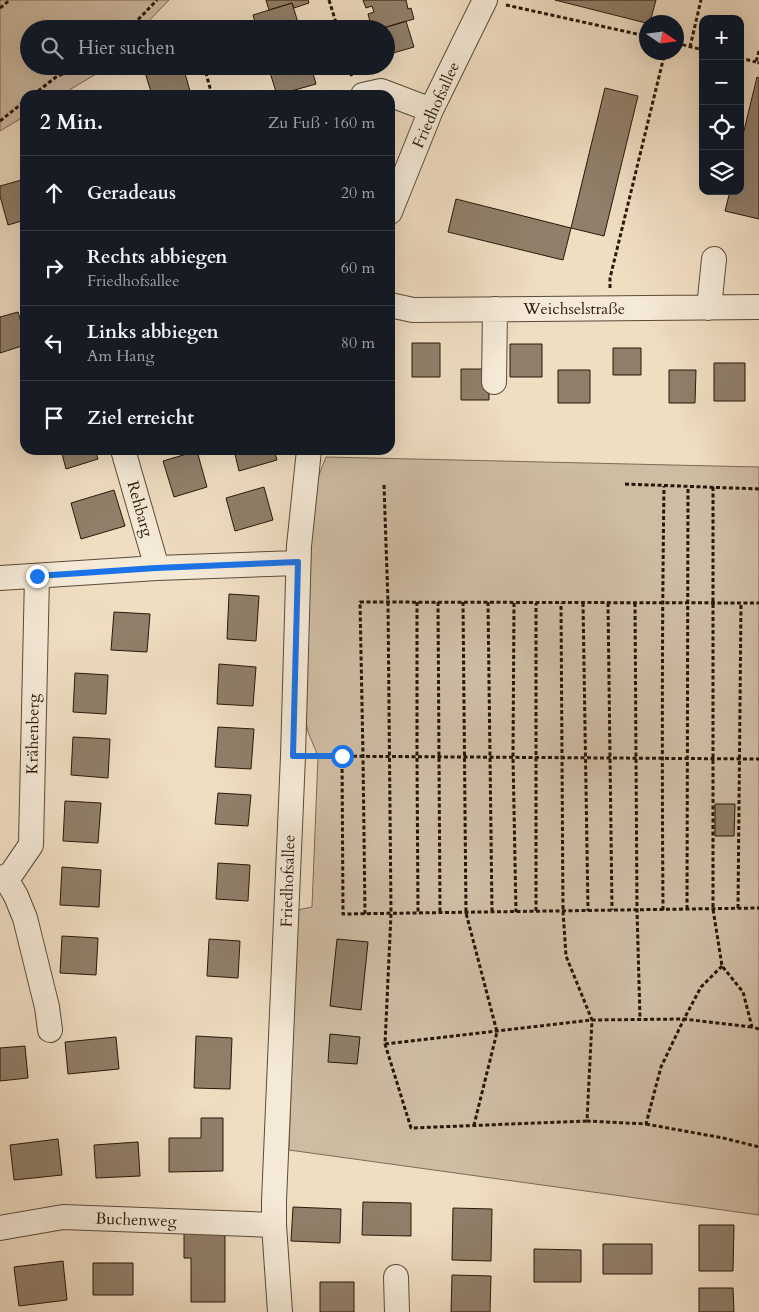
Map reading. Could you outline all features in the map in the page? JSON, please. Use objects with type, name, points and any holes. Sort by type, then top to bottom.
[{"type":"street","name":"Friedhofsallee","points":[[395,200],[431,110],[495,2]]},
{"type":"street","points":[[395,96],[431,110]]},
{"type":"street","points":[[709,308],[714,259]]},
{"type":"street","name":"Weichselstraße","points":[[395,306],[413,310],[759,308]]},
{"type":"street","points":[[494,309],[494,382]]},
{"type":"street","name":"Rehbarg","points":[[124,455],[156,568]]},
{"type":"street","name":"Friedhofsallee","points":[[280,1312],[274,1225],[293,756],[298,562],[308,455]]},
{"type":"street","points":[[0,578],[156,568],[298,562]]},
{"type":"street","name":"Krähenberg","points":[[2,878],[11,874],[31,845],[37,576]]},
{"type":"street","points":[[2,878],[16,896],[24,918],[48,1007],[50,1030]]},
{"type":"street","name":"Buchenweg","points":[[0,1228],[63,1217],[274,1225]]},
{"type":"street","points":[[396,1277],[397,1312]]},
{"type":"path","points":[[0,8],[10,0]]},
{"type":"path","points":[[138,20],[157,0]]},
{"type":"path","points":[[329,0],[335,20]]},
{"type":"path","points":[[690,47],[701,0]]},
{"type":"path","points":[[495,2],[639,34]]},
{"type":"path","points":[[684,45],[699,49]]},
{"type":"path","points":[[744,59],[758,62],[759,51]]},
{"type":"path","points":[[610,308],[610,278],[662,60]]},
{"type":"path","points":[[39,90],[60,75]]},
{"type":"path","points":[[206,75],[211,90]]},
{"type":"path","points":[[0,121],[20,105]]},
{"type":"path","points":[[625,484],[759,489]]},
{"type":"path","points":[[384,485],[388,602],[391,914],[385,1044],[411,1128],[586,1121],[646,1124],[723,1138],[759,1147]]},
{"type":"path","points":[[663,910],[662,603],[664,486]]},
{"type":"path","points":[[687,909],[688,487]]},
{"type":"path","points":[[713,488],[713,908],[722,966],[743,992],[752,1027]]},
{"type":"path","points":[[365,914],[364,756],[360,602],[759,603]]},
{"type":"path","points":[[417,602],[418,913]]},
{"type":"path","points":[[438,602],[440,913]]},
{"type":"path","points":[[463,602],[466,913],[497,1032],[474,1124]]},
{"type":"path","points":[[488,602],[492,912]]},
{"type":"path","points":[[514,602],[513,757],[516,912]]},
{"type":"path","points":[[561,602],[563,911],[566,956],[592,1020],[586,1121]]},
{"type":"path","points":[[536,603],[536,912]]},
{"type":"path","points":[[583,603],[588,911]]},
{"type":"path","points":[[608,603],[612,910]]},
{"type":"path","points":[[635,603],[640,1019]]},
{"type":"path","points":[[738,908],[741,603]]},
{"type":"path","points":[[293,756],[759,759]]},
{"type":"path","points":[[342,756],[343,914],[759,908]]},
{"type":"path","points":[[646,1124],[661,1067],[684,1019],[701,987],[722,966]]},
{"type":"path","points":[[385,1044],[592,1020],[684,1019],[759,1029]]},
{"type":"shaded area","points":[[0,0],[169,0],[150,20],[20,20],[20,75],[94,75],[69,90],[20,90],[20,119],[0,131]]},
{"type":"shaded area","points":[[326,457],[759,467],[759,1215],[289,1150],[297,910],[312,907],[318,756],[308,732],[304,711],[311,538],[317,480]]},
{"type":"building","points":[[266,0],[308,0],[309,3],[294,8],[292,3],[269,10]]},
{"type":"building","points":[[363,0],[406,0],[408,9],[411,8],[414,19],[395,25],[395,20],[370,20],[368,14],[374,12],[372,6],[366,8]]},
{"type":"building","points":[[555,0],[656,0],[652,15],[639,15],[639,21]]},
{"type":"building","points":[[292,3],[297,20],[254,20],[253,15]]},
{"type":"building","points":[[406,21],[414,47],[395,52],[395,24]]},
{"type":"building","points":[[146,75],[185,75],[190,90],[150,90]]},
{"type":"building","points":[[271,75],[314,75],[316,84],[295,90],[275,90]]},
{"type":"building","points":[[757,77],[759,78],[759,219],[725,211],[729,195],[744,195],[744,131]]},
{"type":"building","points":[[605,88],[638,96],[604,236],[571,228]]},
{"type":"building","points":[[20,180],[20,221],[8,225],[0,196],[0,186]]},
{"type":"building","points":[[456,199],[571,228],[563,260],[448,232]]},
{"type":"building","points":[[18,312],[20,319],[20,347],[0,353],[0,317]]},
{"type":"building","points":[[412,343],[440,343],[440,377],[412,377]]},
{"type":"building","points":[[510,344],[542,344],[542,377],[510,377]]},
{"type":"building","points":[[613,348],[641,348],[641,375],[613,375]]},
{"type":"building","points":[[714,363],[745,363],[745,401],[714,401]]},
{"type":"building","points":[[461,369],[489,369],[489,400],[461,400]]},
{"type":"building","points":[[558,370],[590,370],[590,403],[558,403]]},
{"type":"building","points":[[669,370],[696,370],[695,403],[669,403]]},
{"type":"building","points":[[62,455],[97,455],[98,459],[66,469]]},
{"type":"building","points":[[183,455],[198,455],[207,487],[174,497],[163,461]]},
{"type":"building","points":[[235,455],[276,455],[277,460],[239,471]]},
{"type":"building","points":[[264,487],[273,520],[235,531],[226,498]]},
{"type":"building","points":[[114,490],[125,526],[81,539],[71,503]]},
{"type":"building","points":[[229,594],[259,596],[256,641],[227,639]]},
{"type":"building","points":[[114,612],[150,614],[147,652],[111,650]]},
{"type":"building","points":[[219,664],[256,667],[253,706],[217,704]]},
{"type":"building","points":[[75,673],[108,675],[106,714],[73,712]]},
{"type":"building","points":[[218,727],[254,729],[251,769],[215,767]]},
{"type":"building","points":[[73,737],[110,739],[108,778],[71,775]]},
{"type":"building","points":[[218,793],[251,795],[248,826],[215,824]]},
{"type":"building","points":[[65,801],[101,803],[98,843],[63,841]]},
{"type":"building","points":[[715,804],[735,804],[734,836],[715,836]]},
{"type":"building","points":[[218,863],[250,865],[248,901],[216,899]]},
{"type":"building","points":[[62,867],[101,870],[99,907],[60,905]]},
{"type":"building","points":[[62,936],[98,938],[96,975],[60,973]]},
{"type":"building","points":[[209,939],[240,941],[238,978],[207,976]]},
{"type":"building","points":[[337,939],[368,942],[361,1010],[330,1006]]},
{"type":"building","points":[[330,1034],[360,1037],[357,1064],[328,1062]]},
{"type":"building","points":[[196,1036],[232,1038],[230,1089],[194,1088]]},
{"type":"building","points":[[116,1037],[119,1069],[68,1074],[65,1042]]},
{"type":"building","points":[[25,1046],[28,1078],[0,1081],[0,1048]]},
{"type":"building","points":[[201,1118],[223,1118],[223,1171],[169,1172],[169,1138],[201,1138]]},
{"type":"building","points":[[58,1139],[62,1175],[14,1180],[10,1145]]},
{"type":"building","points":[[138,1142],[140,1176],[96,1178],[94,1145]]},
{"type":"building","points":[[363,1202],[411,1203],[411,1236],[362,1235]]},
{"type":"building","points":[[293,1207],[341,1209],[340,1243],[291,1241]]},
{"type":"building","points":[[453,1208],[492,1209],[491,1261],[452,1260]]},
{"type":"building","points":[[699,1225],[734,1225],[733,1271],[699,1271]]},
{"type":"building","points":[[184,1231],[225,1231],[225,1302],[191,1302],[191,1258],[184,1258]]},
{"type":"building","points":[[603,1244],[652,1244],[652,1274],[603,1274]]},
{"type":"building","points":[[534,1249],[581,1250],[581,1282],[534,1282]]},
{"type":"building","points":[[63,1261],[67,1300],[19,1306],[14,1267]]},
{"type":"building","points":[[93,1263],[133,1263],[133,1295],[93,1295]]},
{"type":"building","points":[[452,1275],[491,1276],[490,1312],[451,1312]]},
{"type":"building","points":[[320,1282],[354,1282],[354,1312],[320,1312]]},
{"type":"building","points":[[699,1288],[733,1288],[734,1312],[699,1312]]},
{"type":"route","points":[[37,576],[156,568],[298,562],[293,756],[342,756]]}]
